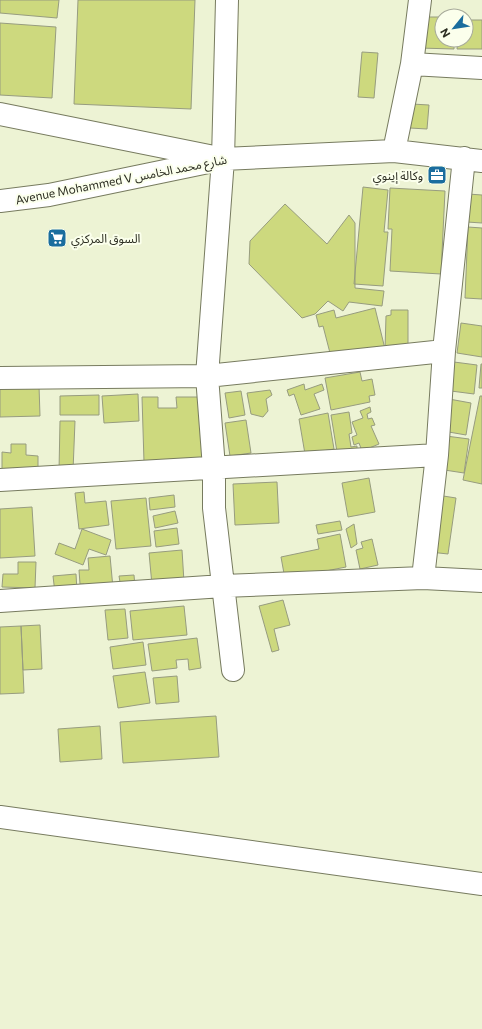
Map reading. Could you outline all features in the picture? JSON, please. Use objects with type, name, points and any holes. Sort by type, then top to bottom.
[{"type":"street","points":[[228,0],[222,159],[207,376],[214,468],[214,508],[232,670]]},
{"type":"street","points":[[394,151],[412,64],[420,0]]},
{"type":"street","points":[[412,64],[482,68]]},
{"type":"street","points":[[0,114],[222,159]]},
{"type":"street","name":"Avenue Mohammed V شارع محمد الخامس","points":[[0,202],[49,195],[222,159],[394,151],[473,160]]},
{"type":"street","points":[[423,578],[437,455],[444,351],[473,160]]},
{"type":"street","points":[[0,378],[207,376],[444,351]]},
{"type":"street","points":[[0,480],[437,455]]},
{"type":"street","points":[[0,601],[223,586],[423,578],[482,581]]},
{"type":"street","points":[[0,817],[482,884]]},
{"type":"building","points":[[0,0],[59,0],[57,18],[0,13]]},
{"type":"building","points":[[78,0],[195,0],[191,109],[74,104]]},
{"type":"building","points":[[420,17],[434,17],[434,48],[454,49],[419,48]]},
{"type":"building","points":[[474,20],[482,20],[482,49],[457,49],[474,48]]},
{"type":"building","points":[[0,23],[56,27],[52,98],[0,95]]},
{"type":"building","points":[[362,52],[378,53],[374,98],[358,97]]},
{"type":"building","points":[[412,104],[429,105],[427,129],[410,128]]},
{"type":"building","points":[[363,187],[388,190],[384,232],[388,232],[383,286],[354,284]]},
{"type":"building","points":[[390,188],[445,191],[441,274],[390,271],[392,229],[388,229]]},
{"type":"building","points":[[468,194],[482,195],[482,223],[467,222]]},
{"type":"building","points":[[285,204],[327,244],[349,215],[355,223],[355,288],[384,291],[382,306],[349,302],[343,311],[328,301],[315,314],[302,318],[249,264],[250,241]]},
{"type":"building","points":[[468,227],[482,228],[482,299],[465,298]]},
{"type":"building","points":[[375,308],[385,349],[330,353],[323,326],[319,327],[316,315],[334,310],[336,318]]},
{"type":"building","points":[[391,310],[408,310],[408,351],[385,350],[386,316],[391,315]]},
{"type":"building","points":[[461,323],[482,326],[482,357],[457,353]]},
{"type":"building","points":[[454,362],[477,365],[474,394],[451,391]]},
{"type":"building","points":[[481,364],[482,388],[479,388]]},
{"type":"building","points":[[360,372],[362,381],[372,379],[375,395],[369,396],[370,402],[331,410],[325,378]]},
{"type":"building","points":[[304,384],[305,390],[322,384],[324,390],[314,394],[320,409],[301,415],[294,394],[289,396],[287,390]]},
{"type":"building","points":[[39,386],[40,416],[0,417],[0,387]]},
{"type":"building","points":[[270,390],[272,395],[266,399],[268,411],[263,417],[251,414],[247,393]]},
{"type":"building","points":[[241,391],[245,415],[229,418],[225,393]]},
{"type":"building","points":[[138,394],[139,421],[104,423],[102,396]]},
{"type":"building","points":[[99,395],[99,415],[60,415],[60,396]]},
{"type":"building","points":[[480,396],[482,396],[482,484],[463,480]]},
{"type":"building","points":[[142,397],[158,397],[158,408],[177,408],[176,397],[201,397],[203,461],[144,462]]},
{"type":"building","points":[[449,399],[471,403],[466,435],[443,431]]},
{"type":"building","points":[[370,407],[371,412],[367,414],[368,419],[372,418],[375,425],[371,426],[379,444],[362,451],[359,443],[354,445],[352,437],[357,435],[352,422],[363,418],[360,411]]},
{"type":"building","points":[[349,412],[352,433],[349,434],[351,447],[357,446],[357,449],[337,452],[331,415]]},
{"type":"building","points":[[328,413],[334,449],[305,454],[299,419]]},
{"type":"building","points":[[246,420],[251,453],[230,456],[225,423]]},
{"type":"building","points":[[60,421],[75,421],[73,471],[59,471]]},
{"type":"building","points":[[446,436],[469,439],[464,473],[438,469]]},
{"type":"building","points":[[11,444],[26,444],[26,455],[38,456],[38,474],[2,474],[2,452],[11,453]]},
{"type":"building","points":[[369,478],[375,512],[348,517],[342,483]]},
{"type":"building","points":[[277,482],[279,523],[235,525],[233,484]]},
{"type":"building","points":[[84,492],[85,503],[106,501],[109,525],[79,529],[75,493]]},
{"type":"building","points":[[174,495],[175,507],[150,510],[149,498]]},
{"type":"building","points":[[437,495],[456,498],[448,554],[430,552]]},
{"type":"building","points":[[146,498],[151,546],[116,549],[111,501]]},
{"type":"building","points":[[32,507],[35,556],[0,558],[0,509]]},
{"type":"building","points":[[175,511],[178,523],[155,528],[153,516]]},
{"type":"building","points":[[340,521],[342,530],[318,534],[316,525]]},
{"type":"building","points":[[354,524],[357,544],[351,548],[346,529]]},
{"type":"building","points":[[177,528],[179,544],[156,547],[154,531]]},
{"type":"building","points":[[82,529],[111,540],[106,555],[89,549],[83,565],[55,554],[59,543],[75,549]]},
{"type":"building","points":[[340,534],[346,567],[285,579],[281,557],[319,549],[317,539]]},
{"type":"building","points":[[372,539],[378,565],[360,569],[356,550],[363,548],[361,542]]},
{"type":"building","points":[[182,550],[184,582],[152,585],[149,553]]},
{"type":"building","points":[[110,556],[113,588],[85,591],[84,584],[80,584],[79,570],[89,570],[88,558]]},
{"type":"building","points":[[18,562],[36,562],[35,588],[2,587],[3,574],[18,574]]},
{"type":"building","points":[[76,574],[77,591],[55,593],[53,576]]},
{"type":"building","points":[[134,575],[135,587],[121,588],[119,576]]},
{"type":"building","points":[[283,600],[290,625],[274,629],[279,650],[272,652],[259,606]]},
{"type":"building","points":[[184,606],[187,635],[133,640],[130,611]]},
{"type":"building","points":[[125,609],[128,638],[108,640],[105,610]]},
{"type":"building","points":[[40,625],[42,669],[23,670],[21,626]]},
{"type":"building","points":[[21,626],[24,693],[0,694],[0,627]]},
{"type":"building","points":[[197,638],[201,668],[189,670],[188,659],[176,660],[177,668],[152,671],[148,644]]},
{"type":"building","points":[[143,642],[146,665],[113,669],[110,647]]},
{"type":"building","points":[[145,672],[150,703],[118,708],[113,676]]},
{"type":"building","points":[[177,676],[179,702],[156,704],[153,678]]},
{"type":"building","points":[[216,716],[219,757],[123,763],[120,722]]},
{"type":"building","points":[[100,726],[102,759],[60,762],[58,729]]},
{"type":"place","name":"وكالة إينوي","points":[[437,175]]},
{"type":"place","name":"السوق المركزي","points":[[57,238]]}]
